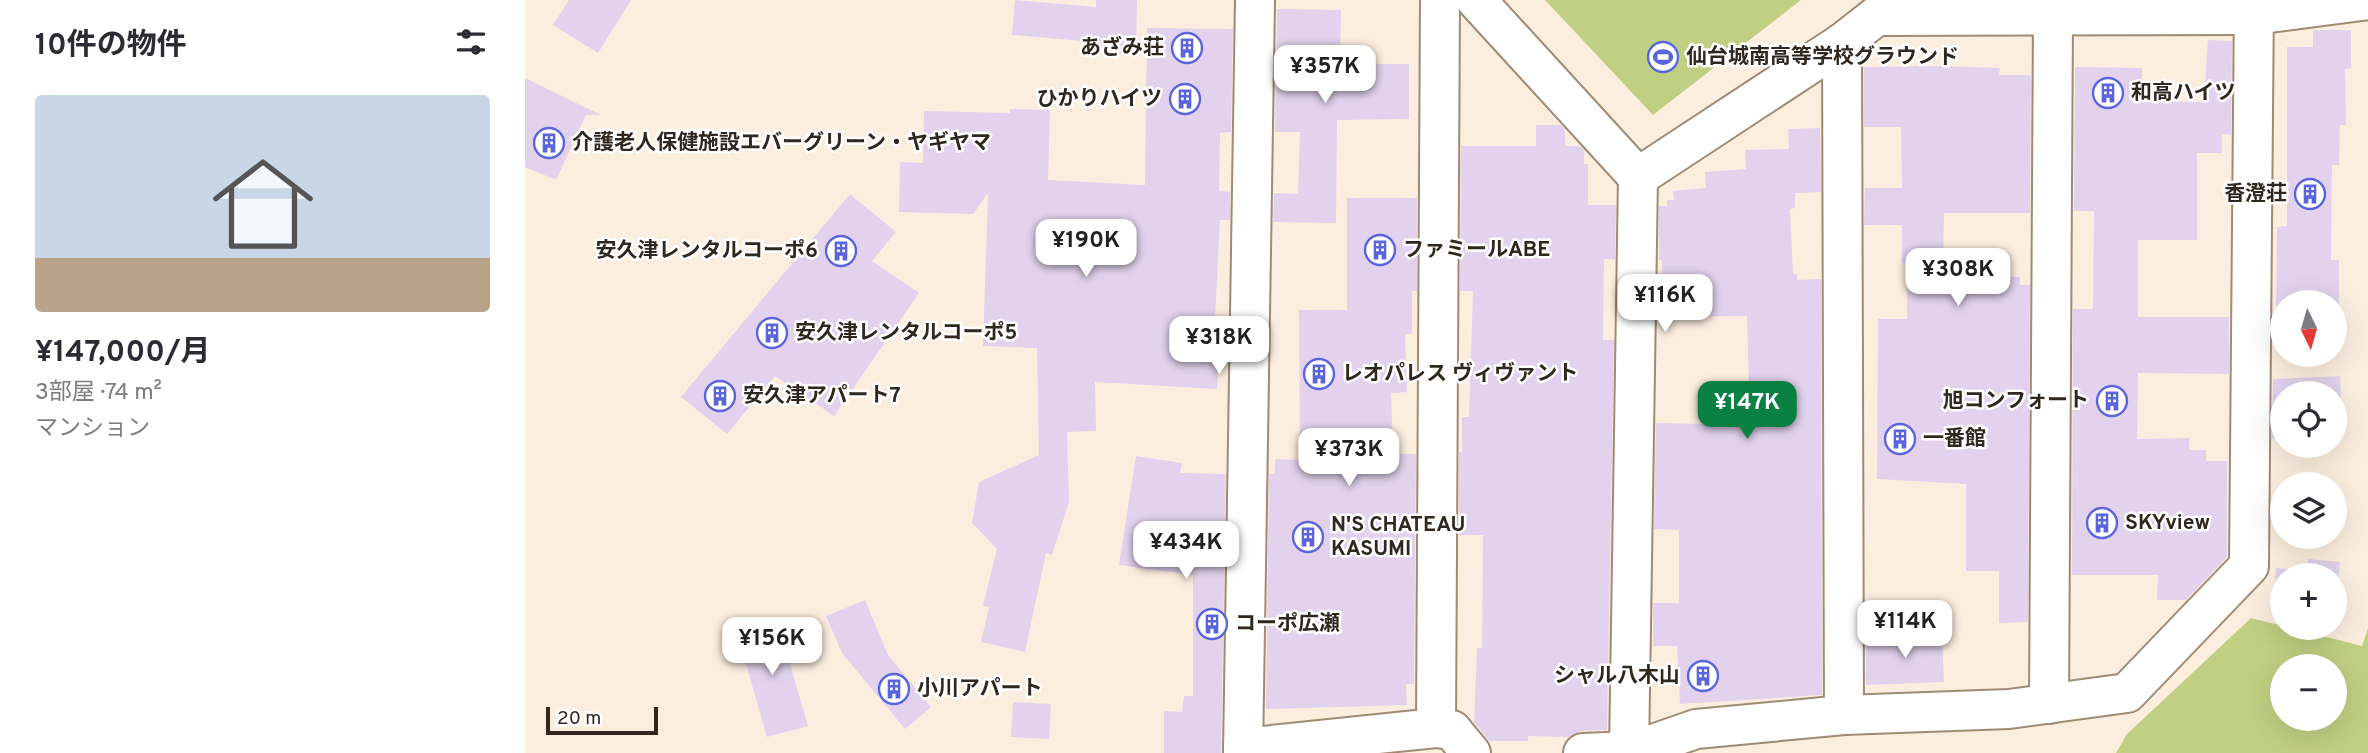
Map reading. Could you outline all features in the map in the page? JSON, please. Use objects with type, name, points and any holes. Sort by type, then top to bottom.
[{"type":"street","points":[[1255,0],[1243,750],[1436,728],[1452,730],[1471,753]]},
{"type":"street","points":[[1436,728],[1440,0]]},
{"type":"street","points":[[1476,0],[1638,177],[1630,752]]},
{"type":"street","points":[[1638,177],[1842,43],[1887,8],[2053,16],[2368,0]]},
{"type":"street","points":[[1630,752],[1696,729],[1845,715],[2009,709],[2127,693],[2249,566],[2254,7]]},
{"type":"street","points":[[2049,704],[2053,16]]},
{"type":"street","points":[[1842,43],[1845,715]]},
{"type":"street","points":[[1583,753],[1987,733],[2009,709]]},
{"type":"green space","name":"仙台城南高等学校グラウンド","points":[[1545,0],[1801,0],[1653,115]]},
{"type":"green space","points":[[2251,618],[2270,623],[2270,640],[2338,640],[2362,646],[2368,628],[2368,753],[2116,753],[2127,734]]},
{"type":"building","points":[[569,0],[631,0],[598,53],[553,25]]},
{"type":"building","points":[[1015,0],[1096,7],[1096,0],[1137,0],[1136,54],[1095,54],[1095,42],[1012,35]]},
{"type":"building","points":[[1277,9],[1341,10],[1340,64],[1409,64],[1409,119],[1337,120],[1336,223],[1273,222],[1274,193],[1298,194],[1300,132],[1275,132]]},
{"type":"building","points":[[1147,28],[1233,29],[1231,132],[1220,133],[1219,191],[1230,192],[1230,220],[1220,220],[1214,339],[1220,340],[1217,389],[1095,382],[1096,431],[1067,432],[1069,502],[1052,555],[1046,553],[1025,652],[981,642],[989,607],[983,606],[997,549],[972,523],[979,482],[1039,455],[1037,348],[983,346],[988,193],[973,214],[899,212],[900,162],[923,163],[924,111],[1010,113],[1010,109],[1050,110],[1048,180],[1145,185]]},
{"type":"building","points":[[2313,30],[2351,30],[2351,68],[2345,69],[2346,125],[2340,125],[2339,165],[2332,165],[2331,260],[2339,260],[2339,290],[2276,290],[2277,227],[2287,226],[2287,47],[2313,47]]},
{"type":"building","points":[[2208,40],[2232,41],[2231,135],[2222,134],[2222,153],[2197,153],[2197,240],[2138,240],[2138,317],[2229,317],[2229,374],[2138,373],[2137,439],[2189,438],[2189,450],[2206,450],[2206,461],[2227,461],[2227,557],[2186,600],[2157,600],[2158,575],[2072,575],[2073,309],[2093,309],[2094,211],[2074,211],[2075,67],[2142,68],[2142,101],[2204,102]]},
{"type":"building","points":[[1864,67],[2000,68],[1999,75],[2031,75],[2030,213],[1944,213],[1943,270],[1984,270],[1984,277],[2020,277],[2020,285],[2030,285],[2028,622],[1999,623],[1999,571],[1966,571],[1966,484],[1877,479],[1878,319],[1907,319],[1907,263],[1902,263],[1902,225],[1864,225],[1865,188],[1902,188],[1901,127],[1864,127]]},
{"type":"building","name":"介護老人保健施設エバーグリーン・ヤギヤマ","points":[[525,78],[601,115],[586,115],[556,180],[525,167]]},
{"type":"building","points":[[1536,125],[1561,125],[1565,130],[1565,146],[1580,146],[1584,150],[1584,164],[1588,164],[1588,205],[1616,205],[1615,259],[1604,259],[1603,340],[1614,340],[1607,730],[1581,731],[1569,737],[1528,736],[1528,741],[1489,741],[1474,722],[1477,648],[1482,648],[1483,535],[1459,535],[1459,452],[1462,452],[1462,417],[1469,417],[1473,291],[1460,291],[1461,146],[1536,146]]},
{"type":"building","points":[[1820,128],[1821,192],[1795,193],[1795,208],[1790,209],[1793,274],[1797,274],[1797,280],[1821,279],[1822,695],[1680,704],[1677,646],[1653,646],[1653,603],[1679,603],[1679,530],[1654,529],[1656,423],[1750,425],[1747,316],[1663,317],[1659,206],[1667,206],[1667,200],[1674,200],[1673,191],[1706,188],[1705,172],[1746,169],[1745,150],[1789,149],[1788,129]]},
{"type":"building","points":[[850,194],[896,232],[872,261],[919,293],[834,416],[775,376],[727,434],[681,397]]},
{"type":"building","points":[[1347,198],[1417,198],[1417,291],[1412,291],[1412,334],[1405,334],[1407,392],[1391,393],[1393,454],[1416,454],[1414,684],[1406,684],[1407,705],[1266,709],[1269,474],[1275,474],[1275,459],[1300,460],[1299,310],[1347,310]]},
{"type":"building","points":[[2340,376],[2340,381],[2273,381]]},
{"type":"building","points":[[1136,456],[1182,463],[1180,473],[1226,474],[1221,753],[1164,753],[1164,711],[1182,712],[1184,696],[1193,696],[1193,575],[1119,565]]},
{"type":"building","points":[[2308,559],[2340,562],[2340,563],[2307,563]]},
{"type":"building","points":[[865,600],[888,655],[931,707],[905,729],[842,653],[826,616]]},
{"type":"building","points":[[746,618],[777,619],[808,726],[767,737],[744,657]]},
{"type":"building","points":[[1942,634],[1944,682],[1866,685],[1866,637]]},
{"type":"building","points":[[1013,702],[1051,704],[1049,739],[1011,737]]},
{"type":"place","name":"あざみ荘","points":[[1187,48]]},
{"type":"place","name":"仙台城南高等学校グラウンド","points":[[1663,57]]},
{"type":"place","name":"和高ハイツ","points":[[2108,93]]},
{"type":"place","name":"ひかりハイツ","points":[[1185,99]]},
{"type":"place","name":"介護老人保健施設エバーグリーン・ヤギヤマ","points":[[549,143]]},
{"type":"place","name":"香澄荘","points":[[2310,194]]},
{"type":"place","name":"ファミールABE","points":[[1380,250]]},
{"type":"place","name":"安久津レンタルコーポ6","points":[[841,251]]},
{"type":"place","name":"安久津レンタルコーポ5","points":[[772,333]]},
{"type":"place","name":"レオパレス ヴィヴァント","points":[[1319,374]]},
{"type":"place","name":"安久津アパート7","points":[[720,396]]},
{"type":"place","name":"旭コンフォート","points":[[2112,401]]},
{"type":"place","name":"一番館","points":[[1900,439]]},
{"type":"place","name":"SKYview","points":[[2102,523]]},
{"type":"place","name":"N'S CHATEAU KASUMI","points":[[1308,537]]},
{"type":"place","name":"コーポ広瀬","points":[[1212,624]]},
{"type":"place","name":"シャル八木山","points":[[1703,676]]},
{"type":"place","name":"小川アパート","points":[[894,689]]}]
